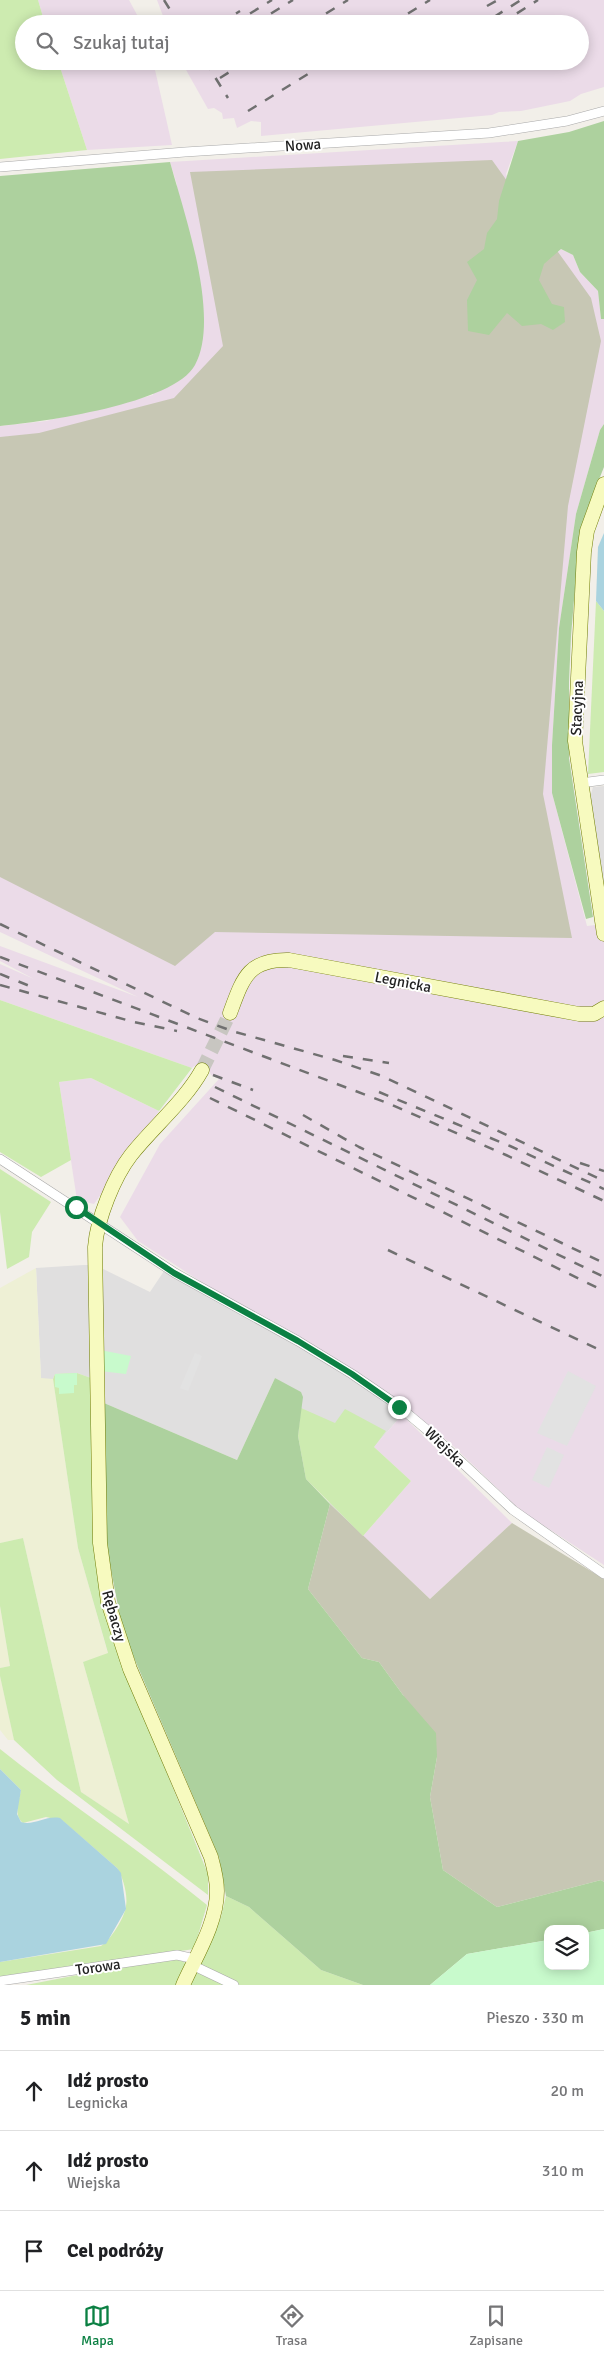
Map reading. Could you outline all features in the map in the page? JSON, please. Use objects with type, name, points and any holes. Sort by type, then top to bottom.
[{"type":"street","name":"Nowa","points":[[0,167],[488,133],[566,121],[604,111]]},
{"type":"street","name":"Stacyjna","points":[[604,484],[593,513],[584,552],[575,740],[604,934]]},
{"type":"street","points":[[593,513],[604,502]]},
{"type":"street","points":[[581,783],[604,780]]},
{"type":"street","name":"Legnicka","points":[[230,1013],[248,974],[261,963],[274,960],[289,960],[579,1014],[594,1014],[604,1008]]},
{"type":"street","points":[[0,1159],[99,1223],[120,1174],[130,1156],[194,1084],[202,1070]]},
{"type":"street","name":"Wiejska","points":[[99,1223],[174,1273],[298,1341],[396,1404],[426,1429],[505,1504],[604,1574]]},
{"type":"street","name":"Rębaczy","points":[[99,1223],[95,1247],[100,1543],[103,1575],[108,1602],[130,1669],[211,1857],[217,1891],[216,1908],[183,1985]]},
{"type":"street","name":"Torowa","points":[[0,1981],[177,1955],[194,1962],[234,1985]]},
{"type":"shaded area","points":[[38,0],[129,0],[137,15],[42,15]]},
{"type":"shaded area","points":[[157,0],[604,0],[604,87],[581,94],[570,101],[521,111],[261,136],[261,122],[251,121],[237,128],[234,118],[223,119],[222,113],[214,108],[208,109],[186,70],[589,70],[589,15],[163,15]]},
{"type":"shaded area","points":[[61,70],[155,70],[172,145],[87,150]]},
{"type":"shaded area","points":[[518,141],[506,174],[544,265],[561,249],[573,255],[580,272],[598,291],[601,318],[604,319],[604,424],[600,430],[576,514],[559,628],[552,745],[552,793],[587,926],[604,924],[604,1565],[520,1510],[448,1441],[138,1241],[120,1217],[160,1144],[219,1079],[211,1075],[209,1071],[194,1066],[192,1068],[0,1000],[0,964],[34,979],[0,961],[0,946],[138,997],[0,932],[0,426],[46,421],[153,395],[177,185],[170,162]]},
{"type":"shaded area","points":[[492,160],[591,298],[601,341],[568,506],[543,794],[572,938],[215,932],[175,966],[0,877],[0,437],[39,433],[174,398],[223,346],[190,172]]},
{"type":"shaded area","points":[[604,786],[604,886],[590,798],[593,787]]},
{"type":"shaded area","points":[[91,1078],[159,1111],[94,1204],[77,1200],[59,1082]]},
{"type":"shaded area","points":[[95,1265],[150,1292],[164,1271],[354,1378],[402,1415],[374,1447],[363,1536],[330,1504],[298,1436],[302,1397],[275,1378],[237,1460],[104,1403],[91,1378],[77,1373],[55,1374],[53,1379],[41,1379],[36,1268]]},
{"type":"shaded area","points":[[36,1268],[41,1378],[53,1379],[78,1548],[108,1654],[83,1662],[129,1824],[81,1792],[23,1538],[0,1543],[0,1288]]},
{"type":"shaded area","points":[[195,1353],[202,1356],[188,1391],[180,1388]]},
{"type":"shaded area","points":[[568,1371],[596,1386],[567,1446],[537,1433]]},
{"type":"shaded area","points":[[402,1415],[512,1523],[430,1599],[363,1536],[411,1481],[374,1447]]},
{"type":"shaded area","points":[[547,1447],[564,1455],[549,1488],[532,1480]]},
{"type":"shaded area","points":[[330,1504],[430,1599],[512,1523],[604,1579],[604,1882],[601,1880],[497,1907],[443,1870],[430,1797],[437,1757],[403,1695],[379,1662],[362,1658],[308,1589]]},
{"type":"shaded area","points":[[0,1606],[10,1666],[0,1668]]},
{"type":"shaded area","points":[[0,1676],[14,1740],[8,1740],[0,1730]]},
{"type":"green space","points":[[0,0],[38,0],[42,15],[15,15],[15,70],[61,70],[87,150],[0,159]]},
{"type":"green space","points":[[604,121],[604,319],[601,319],[598,291],[580,272],[573,255],[561,249],[544,264],[539,280],[552,304],[564,307],[565,322],[553,330],[541,324],[522,326],[507,313],[489,335],[468,331],[467,300],[477,280],[467,262],[484,249],[487,233],[497,219],[499,201],[518,141],[569,132]]},
{"type":"green space","points":[[170,162],[191,236],[202,293],[204,320],[202,345],[195,365],[182,379],[162,390],[135,400],[75,415],[0,426],[0,176]]},
{"type":"green space","points":[[604,424],[604,467],[586,512],[578,552],[569,682],[569,758],[593,917],[586,919],[552,793],[552,745],[559,628],[576,514],[600,430]]},
{"type":"green space","points":[[596,601],[604,611],[604,772],[588,774]]},
{"type":"green space","points":[[0,1000],[192,1068],[159,1111],[91,1078],[59,1082],[71,1160],[41,1177],[0,1152]]},
{"type":"green space","points":[[0,1169],[51,1202],[32,1232],[29,1257],[7,1269],[0,1212]]},
{"type":"green space","points":[[100,1350],[131,1356],[126,1374],[100,1371]]},
{"type":"green space","points":[[77,1373],[91,1378],[116,1648],[208,1874],[208,1895],[57,1780],[14,1740],[0,1676],[0,1668],[10,1666],[0,1606],[0,1543],[23,1538],[81,1792],[129,1824],[83,1662],[108,1653],[78,1548],[53,1379],[55,1374]]},
{"type":"green space","points":[[77,1373],[77,1385],[74,1385],[74,1393],[59,1394],[59,1388],[55,1387],[55,1374]]},
{"type":"green space","points":[[275,1378],[301,1392],[303,1397],[298,1436],[306,1479],[330,1504],[308,1589],[362,1658],[379,1662],[403,1695],[436,1733],[437,1757],[430,1797],[443,1870],[497,1907],[601,1880],[604,1882],[604,1929],[589,1932],[589,1925],[544,1925],[544,1941],[467,1954],[430,1985],[363,1985],[321,1970],[249,1907],[226,1896],[219,1857],[123,1632],[107,1549],[104,1403],[237,1460]]},
{"type":"green space","points":[[301,1408],[335,1423],[345,1409],[386,1431],[374,1447],[411,1481],[363,1536],[306,1479],[298,1436]]},
{"type":"green space","points":[[0,1749],[207,1905],[194,1949],[0,1978],[0,1962],[101,1946],[113,1934],[120,1922],[125,1911],[126,1897],[125,1886],[117,1868],[63,1821],[46,1817],[23,1823],[20,1820],[17,1808],[21,1790],[0,1769]]},
{"type":"green space","points":[[226,1896],[249,1907],[321,1970],[363,1985],[191,1985],[221,1917]]},
{"type":"green space","points":[[604,1929],[604,1985],[430,1985],[467,1954],[544,1941],[544,1970],[589,1970],[589,1932]]},
{"type":"green space","points":[[178,1958],[187,1964],[178,1985],[26,1985],[150,1961]]},
{"type":"water","points":[[604,533],[604,611],[596,601],[598,547]]},
{"type":"water","points":[[0,1769],[21,1790],[17,1814],[21,1822],[31,1823],[55,1817],[60,1818],[121,1873],[126,1909],[106,1944],[0,1962]]},
{"type":"tunnel","points":[[202,1070],[230,1013]]},
{"type":"railway","points":[[164,0],[173,15]]},
{"type":"railway","points":[[248,15],[272,0]]},
{"type":"railway","points":[[269,15],[293,0]]},
{"type":"railway","points":[[324,15],[348,0]]},
{"type":"railway","points":[[406,15],[430,0]]},
{"type":"railway","points":[[487,6],[498,0]]},
{"type":"railway","points":[[497,15],[521,0]]},
{"type":"railway","points":[[514,15],[538,0]]},
{"type":"railway","points":[[234,15],[240,11]]},
{"type":"railway","points":[[211,70],[228,98]]},
{"type":"railway","points":[[220,78],[233,70]]},
{"type":"railway","points":[[248,111],[314,70]]},
{"type":"railway","points":[[0,924],[197,1018],[232,1031],[335,1060],[382,1076],[604,1181]]},
{"type":"railway","points":[[0,957],[390,1104],[604,1201]]},
{"type":"railway","points":[[0,974],[37,989]]},
{"type":"railway","points":[[0,985],[134,1022],[177,1031]]},
{"type":"railway","points":[[343,1056],[389,1063]]},
{"type":"railway","points":[[213,1075],[253,1090]]},
{"type":"railway","points":[[215,1087],[604,1277]]},
{"type":"railway","points":[[379,1092],[510,1146],[604,1189]]},
{"type":"railway","points":[[210,1098],[604,1291]]},
{"type":"railway","points":[[303,1115],[359,1147],[604,1263]]},
{"type":"railway","points":[[580,1163],[604,1171]]},
{"type":"railway","points":[[388,1250],[604,1352]]},
{"type":"route","points":[[76,1207],[174,1273],[298,1341],[352,1374],[399,1407]]}]
